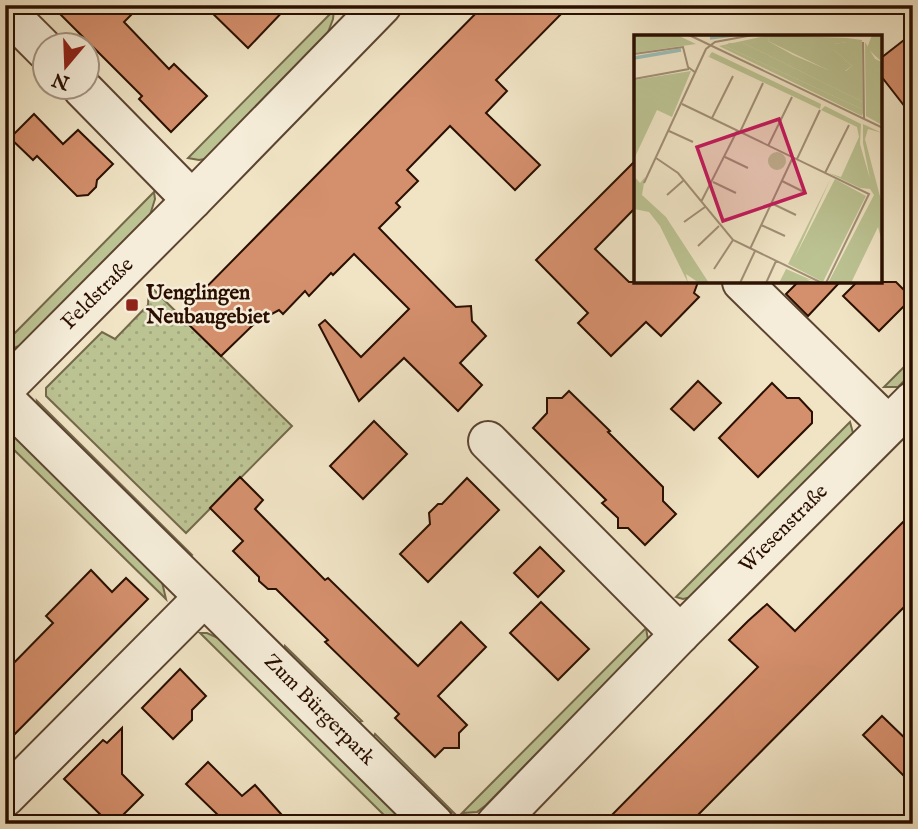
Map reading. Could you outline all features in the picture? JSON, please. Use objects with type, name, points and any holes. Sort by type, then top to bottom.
[{"type":"street","name":"Feldstraße","points":[[5,388],[192,200],[373,8]]},
{"type":"street","points":[[5,9],[32,37]]},
{"type":"street","points":[[96,102],[192,200]]},
{"type":"street","name":"Wiesenstraße","points":[[496,824],[900,413],[744,284]]},
{"type":"street","name":"Zum Bürgerpark","points":[[5,400],[434,824]]},
{"type":"street","points":[[488,441],[680,634]]},
{"type":"street","points":[[5,797],[204,597]]},
{"type":"green space","points":[[334,10],[327,35],[205,159],[188,158]]},
{"type":"green space","points":[[154,192],[155,199],[150,215],[22,345],[5,351],[5,343]]},
{"type":"green space","points":[[149,285],[292,426],[186,533],[46,396],[46,388],[102,332],[115,339],[148,305]]},
{"type":"green space","points":[[913,358],[913,372],[898,387],[884,387]]},
{"type":"green space","points":[[37,401],[192,555],[187,559],[38,407]]},
{"type":"green space","points":[[850,422],[853,433],[691,597],[676,597]]},
{"type":"green space","points":[[5,424],[162,582],[166,599],[5,441]]},
{"type":"green space","points":[[646,628],[648,640],[486,805],[477,812],[462,813]]},
{"type":"green space","points":[[200,633],[207,633],[227,642],[401,818],[403,824],[393,824]]},
{"type":"green space","points":[[285,646],[362,721],[354,724],[284,655]]},
{"type":"green space","points":[[375,734],[454,813],[446,811],[372,741]]},
{"type":"building","points":[[51,5],[141,5],[124,22],[169,69],[174,64],[207,96],[171,132],[139,99],[142,96],[102,56],[102,32],[78,32]]},
{"type":"building","points":[[204,5],[289,5],[248,48]]},
{"type":"building","points":[[484,5],[570,5],[496,80],[507,91],[486,113],[540,165],[515,190],[450,126],[407,170],[418,181],[396,203],[400,207],[379,228],[456,307],[471,306],[472,321],[486,336],[460,363],[482,385],[458,411],[404,358],[359,401],[319,325],[325,320],[361,357],[409,309],[354,254],[309,296],[305,291],[283,314],[279,310],[255,323],[221,356],[179,315]]},
{"type":"building","points":[[913,33],[913,117],[883,79],[883,56]]},
{"type":"building","points":[[34,114],[63,144],[78,130],[113,164],[97,180],[96,187],[88,195],[77,196],[37,156],[33,160],[10,138]]},
{"type":"building","points":[[634,162],[634,209],[595,249],[629,282],[697,284],[694,293],[699,297],[661,336],[646,322],[611,356],[578,323],[588,313],[536,260]]},
{"type":"building","points":[[896,282],[912,298],[879,331],[843,296],[855,284]]},
{"type":"building","points":[[796,284],[838,284],[808,316],[786,294]]},
{"type":"building","points":[[698,381],[721,403],[694,430],[671,409]]},
{"type":"building","points":[[772,383],[787,398],[799,398],[812,412],[812,423],[758,477],[719,438]]},
{"type":"building","points":[[569,391],[663,487],[663,501],[676,514],[645,545],[628,528],[618,528],[618,518],[602,503],[606,500],[533,428],[547,413],[547,398],[562,398]]},
{"type":"building","points":[[374,421],[407,454],[363,499],[330,466]]},
{"type":"building","points":[[240,477],[263,500],[255,509],[325,580],[328,578],[418,666],[461,622],[486,647],[438,696],[467,725],[459,733],[459,748],[444,748],[435,757],[395,718],[399,714],[325,642],[328,640],[276,589],[268,589],[259,581],[259,577],[233,551],[243,541],[210,508]]},
{"type":"building","points":[[467,478],[499,510],[428,582],[400,554],[430,524],[429,513],[438,504],[442,504]]},
{"type":"building","points":[[913,512],[913,598],[689,824],[603,824],[758,667],[729,640],[767,604],[795,631]]},
{"type":"building","points":[[540,547],[564,571],[538,597],[514,573]]},
{"type":"building","points":[[91,570],[112,592],[126,578],[148,599],[5,744],[5,672],[53,623],[46,616]]},
{"type":"building","points":[[541,602],[589,649],[558,680],[510,633]]},
{"type":"building","points":[[180,669],[206,696],[192,710],[192,720],[173,739],[142,708]]},
{"type":"building","points":[[882,716],[913,746],[913,785],[863,735]]},
{"type":"building","points":[[122,728],[122,774],[143,795],[114,824],[110,824],[64,779],[103,740],[107,743]]},
{"type":"building","points":[[208,762],[242,796],[255,785],[290,824],[211,824],[219,816],[186,784]]},
{"type":"place","name":"Uenglingen Neubaugebiet","points":[[132,305]]}]
